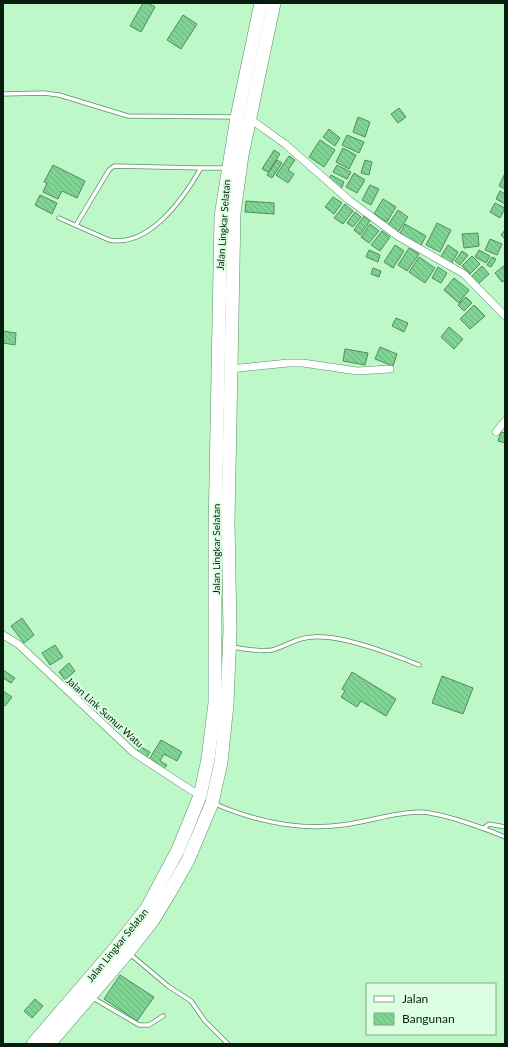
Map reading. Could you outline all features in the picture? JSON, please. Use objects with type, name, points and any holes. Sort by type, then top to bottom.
[{"type":"highway","name":"Jalan Lingkar Selatan","points":[[256,57],[261,3]]},
{"type":"highway","name":"Jalan Lingkar Selatan","points":[[33,1044],[76,1004],[90,996],[153,920],[188,860],[212,802],[221,762],[216,655],[215,533],[220,241],[228,168],[243,117],[256,57],[274,3]]},
{"type":"highway","name":"Jalan Lingkar Selatan","points":[[49,1044],[76,1004],[133,928],[156,893],[178,850],[200,796],[219,723],[229,646],[228,522],[234,213],[243,117]]},
{"type":"street","points":[[243,117],[285,144],[349,200],[399,237],[464,274],[505,316]]},
{"type":"street","points":[[230,368],[303,363],[357,371],[390,369]]},
{"type":"street","points":[[496,432],[505,421]]},
{"type":"street","name":"Jalan Link Sumur Watu","points":[[3,634],[18,644],[134,753],[200,796]]},
{"type":"lane","points":[[3,94],[30,92],[52,94],[128,116],[243,117]]},
{"type":"lane","points":[[76,226],[110,170],[114,166],[228,168]]},
{"type":"lane","points":[[59,218],[101,237],[117,242],[136,237],[152,228],[177,204],[201,168]]},
{"type":"lane","points":[[229,646],[256,651],[271,650],[301,639],[325,637],[377,650],[419,665]]},
{"type":"lane","points":[[212,802],[247,817],[278,824],[314,826],[341,826],[378,819],[400,812],[422,812],[484,828],[505,837]]},
{"type":"lane","points":[[484,828],[490,824],[505,826]]},
{"type":"lane","points":[[128,952],[168,986],[191,1001],[205,1021],[228,1044]]},
{"type":"lane","points":[[90,996],[139,1025],[149,1025],[163,1016]]},
{"type":"building","points":[[143,3],[148,3],[155,7],[141,32],[130,26]]},
{"type":"building","points":[[183,15],[197,24],[181,49],[167,40]]},
{"type":"building","points":[[399,108],[406,117],[398,123],[391,114]]},
{"type":"building","points":[[358,117],[370,122],[365,137],[353,132]]},
{"type":"building","points":[[329,129],[340,138],[335,146],[323,137]]},
{"type":"building","points":[[347,135],[364,142],[359,153],[342,145]]},
{"type":"building","points":[[320,140],[335,150],[324,167],[309,157]]},
{"type":"building","points":[[343,148],[356,155],[349,169],[336,162]]},
{"type":"building","points":[[274,150],[280,154],[268,172],[262,169]]},
{"type":"building","points":[[289,156],[295,160],[288,170],[294,174],[288,183],[276,175]]},
{"type":"building","points":[[277,160],[282,163],[272,178],[267,175]]},
{"type":"building","points":[[365,160],[372,162],[369,175],[361,173]]},
{"type":"building","points":[[53,165],[85,181],[77,198],[62,191],[58,199],[43,192],[47,183],[44,182]]},
{"type":"building","points":[[337,165],[351,172],[347,179],[333,172]]},
{"type":"building","points":[[354,173],[365,180],[357,193],[346,187]]},
{"type":"building","points":[[505,173],[505,189],[499,186]]},
{"type":"building","points":[[331,175],[344,182],[341,189],[327,182]]},
{"type":"building","points":[[370,185],[379,189],[371,205],[362,200]]},
{"type":"building","points":[[500,191],[505,194],[505,204],[496,199]]},
{"type":"building","points":[[40,195],[57,203],[52,214],[35,205]]},
{"type":"building","points":[[333,197],[342,203],[334,214],[325,207]]},
{"type":"building","points":[[383,199],[396,207],[387,222],[374,214]]},
{"type":"building","points":[[246,201],[274,203],[274,214],[245,212]]},
{"type":"building","points":[[495,203],[505,208],[500,218],[490,212]]},
{"type":"building","points":[[345,204],[353,211],[343,224],[334,218]]},
{"type":"building","points":[[398,210],[408,217],[398,232],[388,225]]},
{"type":"building","points":[[355,212],[361,217],[353,227],[347,223]]},
{"type":"building","points":[[364,216],[370,221],[360,235],[354,230]]},
{"type":"building","points":[[437,223],[451,230],[440,252],[426,245]]},
{"type":"building","points":[[370,224],[379,231],[369,243],[361,237]]},
{"type":"building","points":[[405,224],[426,236],[420,247],[399,235]]},
{"type":"building","points":[[505,230],[505,239],[501,235]]},
{"type":"building","points":[[382,231],[390,237],[380,251],[371,245]]},
{"type":"building","points":[[478,233],[479,246],[464,248],[462,234]]},
{"type":"building","points":[[490,239],[502,244],[497,255],[485,250]]},
{"type":"building","points":[[395,245],[404,251],[393,268],[384,262]]},
{"type":"building","points":[[448,245],[458,252],[451,264],[440,258]]},
{"type":"building","points":[[409,248],[419,254],[407,271],[398,265]]},
{"type":"building","points":[[369,250],[380,255],[378,262],[366,257]]},
{"type":"building","points":[[479,250],[490,256],[486,263],[475,257]]},
{"type":"building","points":[[462,251],[468,255],[460,265],[455,261]]},
{"type":"building","points":[[472,256],[480,264],[470,274],[462,266]]},
{"type":"building","points":[[419,257],[435,268],[425,283],[409,272]]},
{"type":"building","points":[[492,257],[496,259],[491,267],[487,265]]},
{"type":"building","points":[[505,265],[505,280],[502,282],[495,273]]},
{"type":"building","points":[[482,266],[489,274],[477,285],[470,278]]},
{"type":"building","points":[[438,267],[447,273],[441,283],[432,278]]},
{"type":"building","points":[[373,268],[381,271],[379,277],[371,274]]},
{"type":"building","points":[[454,278],[469,290],[459,303],[444,290]]},
{"type":"building","points":[[466,297],[472,303],[464,311],[458,305]]},
{"type":"building","points":[[474,305],[485,316],[470,329],[460,319]]},
{"type":"building","points":[[396,318],[408,323],[404,332],[392,326]]},
{"type":"building","points":[[449,327],[463,339],[454,349],[441,337]]},
{"type":"building","points":[[3,331],[16,333],[15,345],[3,343]]},
{"type":"building","points":[[380,347],[397,354],[393,366],[375,359]]},
{"type":"building","points":[[345,349],[368,353],[365,365],[343,361]]},
{"type":"building","points":[[501,432],[505,433],[505,443],[498,441]]},
{"type":"building","points":[[22,618],[34,635],[24,643],[11,626]]},
{"type":"building","points":[[55,645],[63,657],[50,665],[42,653]]},
{"type":"building","points":[[69,663],[75,671],[65,680],[59,672]]},
{"type":"building","points":[[3,670],[15,678],[11,683],[3,678]]},
{"type":"building","points":[[352,672],[396,699],[386,716],[361,701],[357,707],[341,697],[345,691],[342,689]]},
{"type":"building","points":[[442,676],[473,688],[463,714],[432,703]]},
{"type":"building","points":[[3,691],[12,697],[5,706],[3,704]]},
{"type":"building","points":[[161,740],[182,752],[177,761],[164,754],[160,761],[167,765],[163,770],[148,761]]},
{"type":"building","points":[[139,746],[150,752],[147,757],[137,751]]},
{"type":"building","points":[[120,975],[154,997],[137,1021],[104,999]]},
{"type":"building","points":[[35,999],[43,1006],[32,1018],[24,1011]]}]
